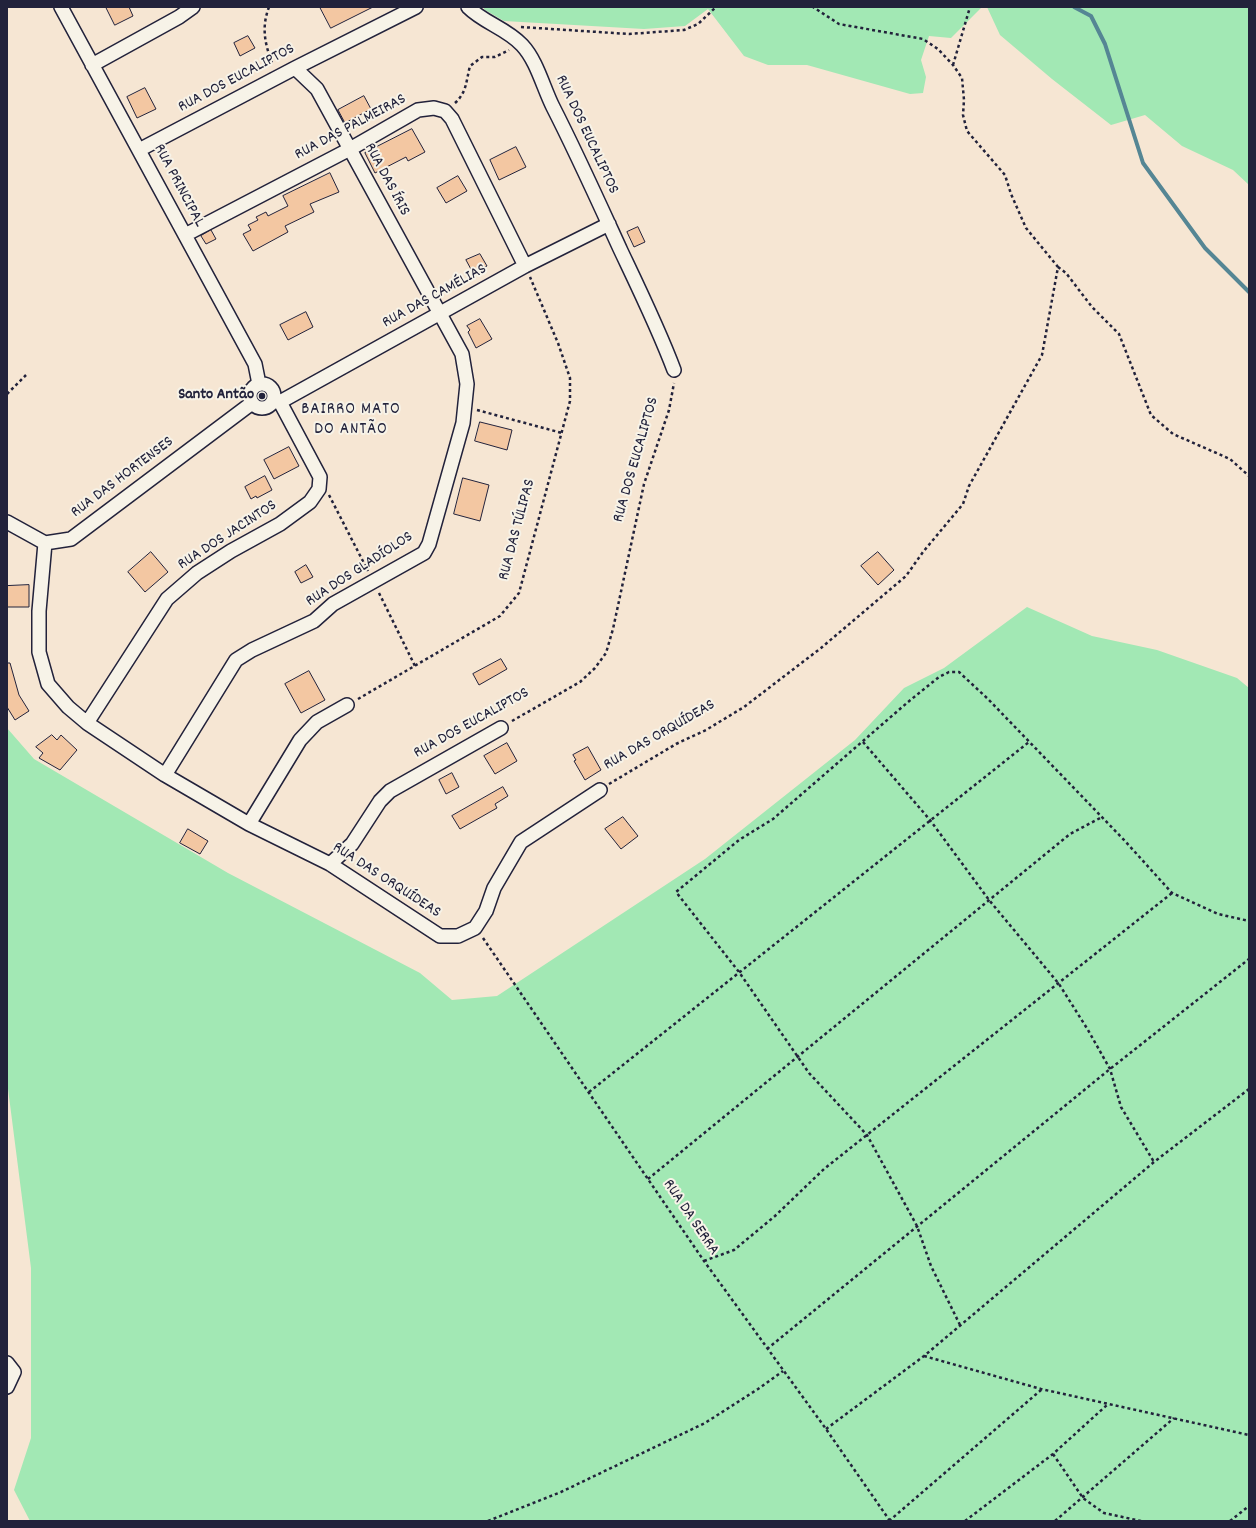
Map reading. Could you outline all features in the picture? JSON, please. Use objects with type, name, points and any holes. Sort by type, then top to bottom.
[{"type":"street","name":"RUA PRINCIPAL","points":[[62,7],[255,364],[259,384]]},
{"type":"street","points":[[92,65],[180,17],[193,7]]},
{"type":"street","name":"RUA DOS EUCALIPTOS","points":[[139,150],[278,76],[416,7]]},
{"type":"street","name":"RUA DOS EUCALIPTOS","points":[[468,7],[484,20],[500,27],[519,42],[536,68],[544,89],[664,342],[674,370]]},
{"type":"street","name":"RUA DAS ÍRIS","points":[[295,68],[317,89],[439,314]]},
{"type":"street","name":"RUA DAS PALMEIRAS","points":[[185,235],[350,149],[418,110],[434,108],[445,111]]},
{"type":"street","points":[[445,111],[452,119],[525,266]]},
{"type":"street","name":"RUA DAS CAMÉLIAS","points":[[276,402],[525,266],[609,224]]},
{"type":"street","name":"RUA DOS GLADÍOLOS","points":[[165,775],[236,660],[252,650],[314,621],[333,604],[424,553],[429,544],[463,423],[467,384],[462,354],[439,314]]},
{"type":"street","points":[[276,402],[266,407],[259,407],[252,403],[250,396],[252,388],[259,384],[266,384],[272,388],[276,402],[320,477]]},
{"type":"street","name":"RUA DAS HORTENSES","points":[[45,543],[71,538],[252,403]]},
{"type":"street","name":"RUA DOS JACINTOS","points":[[87,723],[167,599],[197,573],[231,551],[280,524],[310,502],[319,489],[320,477]]},
{"type":"street","points":[[7,522],[45,543]]},
{"type":"street","name":"RUA DAS ORQUÍDEAS","points":[[45,543],[39,611],[38,652],[48,684],[68,707],[87,723],[165,775],[249,824],[330,864],[440,936],[458,936],[474,928],[486,911],[494,888],[521,842],[600,790]]},
{"type":"street","points":[[249,824],[300,740],[317,722],[347,705]]},
{"type":"street","name":"RUA DOS EUCALIPTOS","points":[[330,864],[352,844],[380,801],[390,791],[500,728]]},
{"type":"street","points":[[7,1363],[14,1372],[7,1387]]},
{"type":"path","points":[[269,7],[264,20],[265,45],[278,76]]},
{"type":"path","points":[[500,27],[525,27],[629,34],[684,30],[698,24],[716,7]]},
{"type":"path","points":[[813,7],[839,24],[923,39],[938,49],[954,65],[962,78],[964,100],[962,115],[967,131],[1005,175],[1011,194],[1026,228],[1058,267],[1066,273],[1092,307],[1119,334],[1151,415],[1172,434],[1230,459],[1249,476]]},
{"type":"path","points":[[954,65],[970,7]]},
{"type":"path","points":[[445,111],[462,96],[467,86],[470,66],[482,57],[488,58],[503,54],[519,42]]},
{"type":"path","name":"RUA DAS TÚLIPAS","points":[[347,705],[500,616],[519,593],[570,402],[570,378],[558,343],[525,266]]},
{"type":"path","name":"RUA DAS ORQUÍDEAS","points":[[600,790],[676,744],[706,730],[744,706],[821,648],[906,576],[923,552],[963,504],[969,486],[1042,355],[1058,267]]},
{"type":"path","name":"RUA DOS EUCALIPTOS","points":[[500,728],[580,682],[595,668],[606,653],[613,629],[644,484],[674,391],[674,370]]},
{"type":"path","points":[[7,394],[26,375]]},
{"type":"path","points":[[465,407],[562,433]]},
{"type":"path","points":[[320,477],[415,666]]},
{"type":"path","points":[[960,1325],[931,1266],[917,1226],[867,1135],[809,1073],[799,1056],[739,972],[676,892],[739,840],[773,819],[939,677],[949,672],[959,672],[1102,817],[1172,893],[1218,914],[1249,921]]},
{"type":"path","points":[[863,742],[930,820],[989,900],[1059,984],[1088,1030],[1110,1069],[1122,1107],[1154,1162]]},
{"type":"path","points":[[589,1092],[1029,742]]},
{"type":"path","points":[[648,1179],[1070,834],[1102,817]]},
{"type":"path","points":[[704,1261],[734,1250],[775,1216],[824,1169],[1172,893]]},
{"type":"path","name":"RUA DA SERRA","points":[[471,930],[484,938],[704,1261],[826,1429],[889,1521]]},
{"type":"path","points":[[767,1349],[1110,1069],[1249,959]]},
{"type":"path","points":[[826,1429],[924,1356],[1154,1162],[1249,1089]]},
{"type":"path","points":[[924,1356],[1041,1389],[1249,1435]]},
{"type":"path","points":[[488,1521],[561,1492],[705,1423],[783,1371]]},
{"type":"path","points":[[889,1521],[1041,1389]]},
{"type":"path","points":[[965,1521],[1053,1454],[1108,1404]]},
{"type":"path","points":[[1055,1521],[1174,1418]]},
{"type":"path","points":[[1053,1454],[1083,1498],[1104,1513],[1141,1521]]},
{"type":"path","points":[[1230,1521],[1249,1506]]},
{"type":"green space","points":[[483,7],[982,7],[951,38],[929,36],[921,60],[926,77],[923,93],[910,94],[807,65],[768,65],[744,56],[708,9],[685,26],[644,29],[504,21],[485,10]]},
{"type":"green space","points":[[987,7],[1249,7],[1249,185],[1233,170],[1182,146],[1145,115],[1111,125],[1052,79],[1000,35]]},
{"type":"green space","points":[[1027,607],[1092,636],[1157,650],[1237,678],[1249,688],[1249,1521],[30,1521],[14,1490],[31,1438],[31,1268],[7,1081],[7,728],[34,759],[228,873],[420,973],[452,1000],[497,996],[705,859],[855,740],[904,688],[944,668]]},
{"type":"building","points":[[106,7],[129,7],[133,16],[115,25]]},
{"type":"building","points":[[320,7],[373,7],[331,28]]},
{"type":"building","points":[[248,36],[255,48],[240,56],[234,43]]},
{"type":"building","points":[[145,88],[156,109],[137,118],[127,97]]},
{"type":"building","points":[[364,96],[371,109],[345,123],[338,110]]},
{"type":"building","points":[[412,129],[425,152],[408,161],[406,157],[375,173],[365,153]]},
{"type":"building","points":[[516,147],[526,167],[499,180],[490,160]]},
{"type":"building","points":[[330,173],[339,192],[310,204],[314,212],[285,226],[288,232],[253,251],[243,234],[251,230],[248,225],[258,220],[256,217],[266,212],[268,216],[288,206],[283,196]]},
{"type":"building","points":[[458,176],[467,191],[446,203],[437,188]]},
{"type":"building","points":[[638,227],[645,242],[634,247],[627,232]]},
{"type":"building","points":[[211,230],[216,239],[206,244],[201,236]]},
{"type":"building","points":[[480,254],[487,266],[473,273],[466,260]]},
{"type":"building","points":[[306,312],[313,327],[288,340],[280,325]]},
{"type":"building","points":[[480,319],[492,339],[476,348],[468,332],[470,330],[467,326]]},
{"type":"building","points":[[480,422],[512,430],[507,450],[475,441]]},
{"type":"building","points":[[289,447],[299,466],[274,479],[264,460]]},
{"type":"building","points":[[265,476],[272,490],[257,498],[256,496],[251,499],[245,487]]},
{"type":"building","points":[[463,478],[489,485],[480,521],[454,514]]},
{"type":"building","points":[[151,552],[168,572],[145,592],[128,572]]},
{"type":"building","points":[[878,552],[894,570],[878,585],[861,566]]},
{"type":"building","points":[[306,565],[313,577],[301,583],[295,572]]},
{"type":"building","points":[[29,585],[29,607],[7,607],[7,586]]},
{"type":"building","points":[[501,659],[507,669],[479,685],[473,674]]},
{"type":"building","points":[[7,663],[10,663],[19,695],[29,711],[15,720],[7,707]]},
{"type":"building","points":[[309,671],[325,700],[301,713],[285,684]]},
{"type":"building","points":[[52,735],[57,740],[61,735],[77,750],[60,770],[39,758],[43,753],[36,747]]},
{"type":"building","points":[[507,743],[517,761],[495,774],[484,756]]},
{"type":"building","points":[[588,747],[601,770],[585,780],[574,761],[576,760],[573,755]]},
{"type":"building","points":[[452,773],[459,787],[446,794],[439,780]]},
{"type":"building","points":[[503,787],[508,796],[495,804],[497,808],[460,829],[452,816]]},
{"type":"building","points":[[623,817],[638,836],[621,849],[605,829]]},
{"type":"building","points":[[188,829],[208,841],[200,854],[180,843]]},
{"type":"waterway","points":[[1074,7],[1091,16],[1105,44],[1143,163],[1205,248],[1249,292]]},
{"type":"place","name":"Santo Antão","points":[[262,396]]},
{"type":"district","name":"BAIRRO MATO DO ANTÃO","points":[[351,421]]}]
